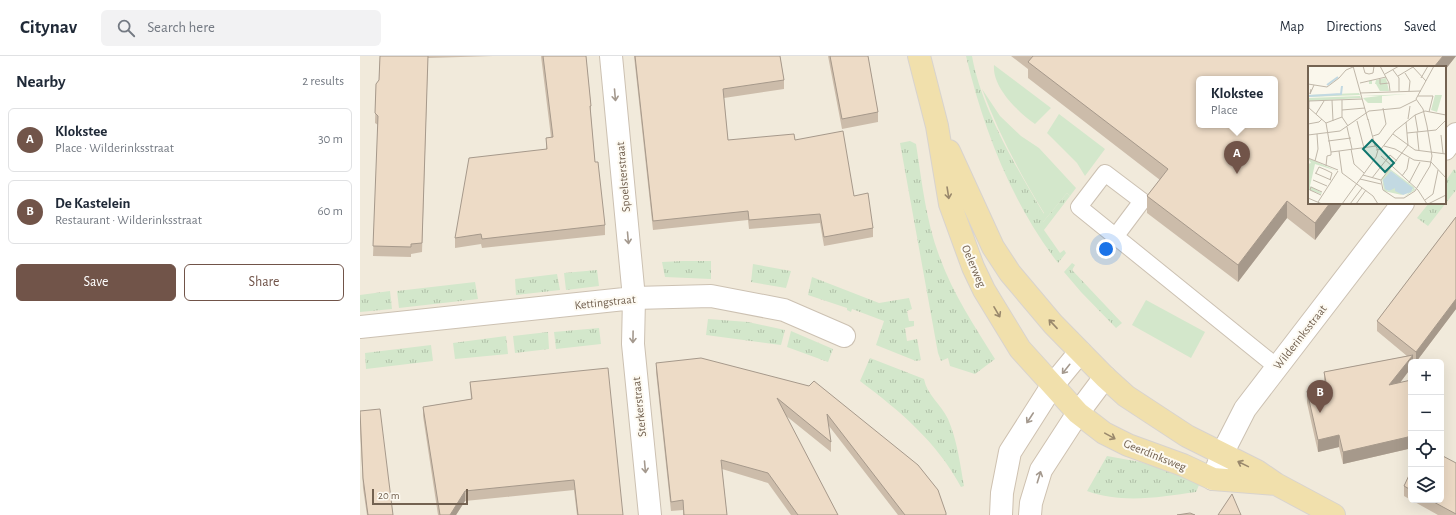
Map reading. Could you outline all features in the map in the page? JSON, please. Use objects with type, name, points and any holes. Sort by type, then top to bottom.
[{"type":"main road","name":"Oelerweg","points":[[919,56],[937,126],[950,204],[973,267],[984,290],[1006,328],[1020,349],[1052,386]]},
{"type":"main road","name":"Oelerweg","points":[[937,126],[993,247],[1010,273],[1028,296],[1105,377]]},
{"type":"main road","name":"Geerdinksweg","points":[[1105,377],[1126,396],[1187,436],[1257,471],[1276,484],[1334,515]]},
{"type":"main road","name":"Geerdinksweg","points":[[1052,386],[1078,413],[1104,432],[1128,445],[1183,465],[1213,479],[1276,484]]},
{"type":"street","name":"Spoelsterstraat","points":[[611,56],[634,298]]},
{"type":"street","points":[[1446,148],[1456,134]]},
{"type":"street","name":"Wilderinksstraat","points":[[1213,479],[1222,454],[1245,408],[1402,204]]},
{"type":"street","name":"Kettingstraat","points":[[360,327],[634,298],[711,296],[784,310],[844,336]]},
{"type":"street","name":"Sterkerstraat","points":[[634,298],[633,344],[650,515]]},
{"type":"street","points":[[1001,515],[1002,493],[1010,452],[1052,386],[1080,352]]},
{"type":"street","points":[[1030,515],[1031,503],[1041,470],[1078,413],[1105,377]]},
{"type":"lane","points":[[1115,237],[1277,367]]},
{"type":"shaded area","points":[[360,56],[1456,56],[1456,515],[360,515]]},
{"type":"green space","points":[[966,56],[972,56],[983,96],[1001,138],[1044,214],[1043,222],[1067,193],[1070,196],[1044,230],[1060,253],[1064,250],[1066,253],[1058,263],[1027,216],[1013,191],[1001,164],[990,138]]},
{"type":"green space","points":[[994,65],[1051,108],[1035,124],[1021,113],[1007,98],[997,82],[994,73]]},
{"type":"green space","points":[[982,89],[1000,116],[1021,136],[1039,148],[1076,188],[1070,196],[1067,193],[1043,222],[1040,217],[1044,213],[1010,152]]},
{"type":"green space","points":[[1059,114],[1105,149],[1085,176],[1077,163],[1047,133]]},
{"type":"green space","points":[[910,141],[916,144],[931,230],[945,271],[972,322],[995,359],[975,374],[950,366],[948,358],[941,361],[938,353],[900,143]]},
{"type":"green space","points":[[1454,169],[1456,171],[1456,190],[1446,203],[1446,181]]},
{"type":"green space","points":[[1428,204],[1445,204],[1428,226],[1417,218]]},
{"type":"green space","points":[[711,261],[711,279],[665,277],[662,262]]},
{"type":"green space","points":[[1072,263],[1075,265],[1072,270],[1122,323],[1116,328],[1064,272]]},
{"type":"green space","points":[[753,264],[791,271],[786,288],[751,282]]},
{"type":"green space","points":[[597,270],[599,286],[566,290],[564,273]]},
{"type":"green space","points":[[557,274],[560,290],[516,295],[515,279]]},
{"type":"green space","points":[[812,277],[879,303],[909,298],[912,309],[907,311],[909,321],[914,321],[914,326],[905,328],[907,341],[917,339],[921,360],[916,361],[876,345],[884,321],[852,309],[851,312],[847,310],[847,308],[808,295]]},
{"type":"green space","points":[[475,282],[478,299],[399,308],[397,291]]},
{"type":"green space","points":[[390,291],[392,309],[360,312],[360,295]]},
{"type":"green space","points":[[1146,300],[1205,332],[1191,358],[1132,325]]},
{"type":"green space","points":[[708,319],[748,322],[785,330],[781,345],[706,335]]},
{"type":"green space","points":[[599,328],[601,344],[556,349],[554,332]]},
{"type":"green space","points":[[791,331],[833,349],[828,362],[787,347]]},
{"type":"green space","points":[[548,332],[549,349],[515,353],[513,336]]},
{"type":"green space","points":[[506,336],[508,354],[455,359],[453,343]]},
{"type":"green space","points":[[431,345],[433,361],[366,369],[365,353]]},
{"type":"green space","points":[[870,358],[924,379],[931,395],[948,419],[954,435],[964,486],[961,487],[941,456],[916,428],[860,381]]},
{"type":"green space","points":[[1107,456],[1140,462],[1196,480],[1199,485],[1196,492],[1142,498],[1114,497],[1087,491]]},
{"type":"building","points":[[380,56],[428,56],[422,243],[411,244],[411,247],[373,246],[378,116],[375,113],[376,84],[379,80]]},
{"type":"building","points":[[543,56],[586,56],[595,162],[598,162],[605,225],[482,239],[481,234],[455,238],[469,158],[547,149],[546,138],[553,137]]},
{"type":"building","points":[[635,56],[780,56],[784,80],[723,89],[728,140],[794,134],[795,140],[843,131],[854,196],[868,193],[873,228],[824,237],[820,214],[749,220],[748,211],[653,221]]},
{"type":"building","points":[[830,56],[868,56],[878,112],[842,119]]},
{"type":"building","points":[[1033,56],[1443,56],[1435,66],[1308,66],[1308,204],[1329,204],[1315,223],[1287,201],[1238,265],[1147,196],[1168,169],[1028,62]]},
{"type":"building","points":[[1456,217],[1456,299],[1416,352],[1377,321]]},
{"type":"building","points":[[1413,355],[1408,359],[1408,361],[1389,385],[1408,381],[1408,437],[1343,452],[1339,435],[1318,440],[1307,391],[1327,387],[1324,372]]},
{"type":"building","points":[[701,358],[809,386],[814,381],[918,465],[938,490],[946,515],[905,515],[827,414],[831,442],[777,398],[838,515],[798,515],[768,473],[721,460],[727,515],[684,515],[683,500],[671,502],[656,363]]},
{"type":"building","points":[[608,368],[623,515],[578,515],[574,480],[465,491],[450,515],[440,515],[423,407],[472,399],[470,382]]},
{"type":"building","points":[[380,409],[393,515],[368,515],[363,478],[360,411]]},
{"type":"building","points":[[1444,457],[1456,463],[1456,514],[1436,503],[1444,503]]},
{"type":"building","points":[[1408,477],[1408,488],[1404,486]]},
{"type":"building","points":[[1232,494],[1241,515],[1218,515]]},
{"type":"building","points":[[1190,513],[1195,515],[1177,515]]},
{"type":"place","name":"Klokstee","points":[[1237,174]]},
{"type":"place","name":"De Kastelein","points":[[1320,413]]}]
